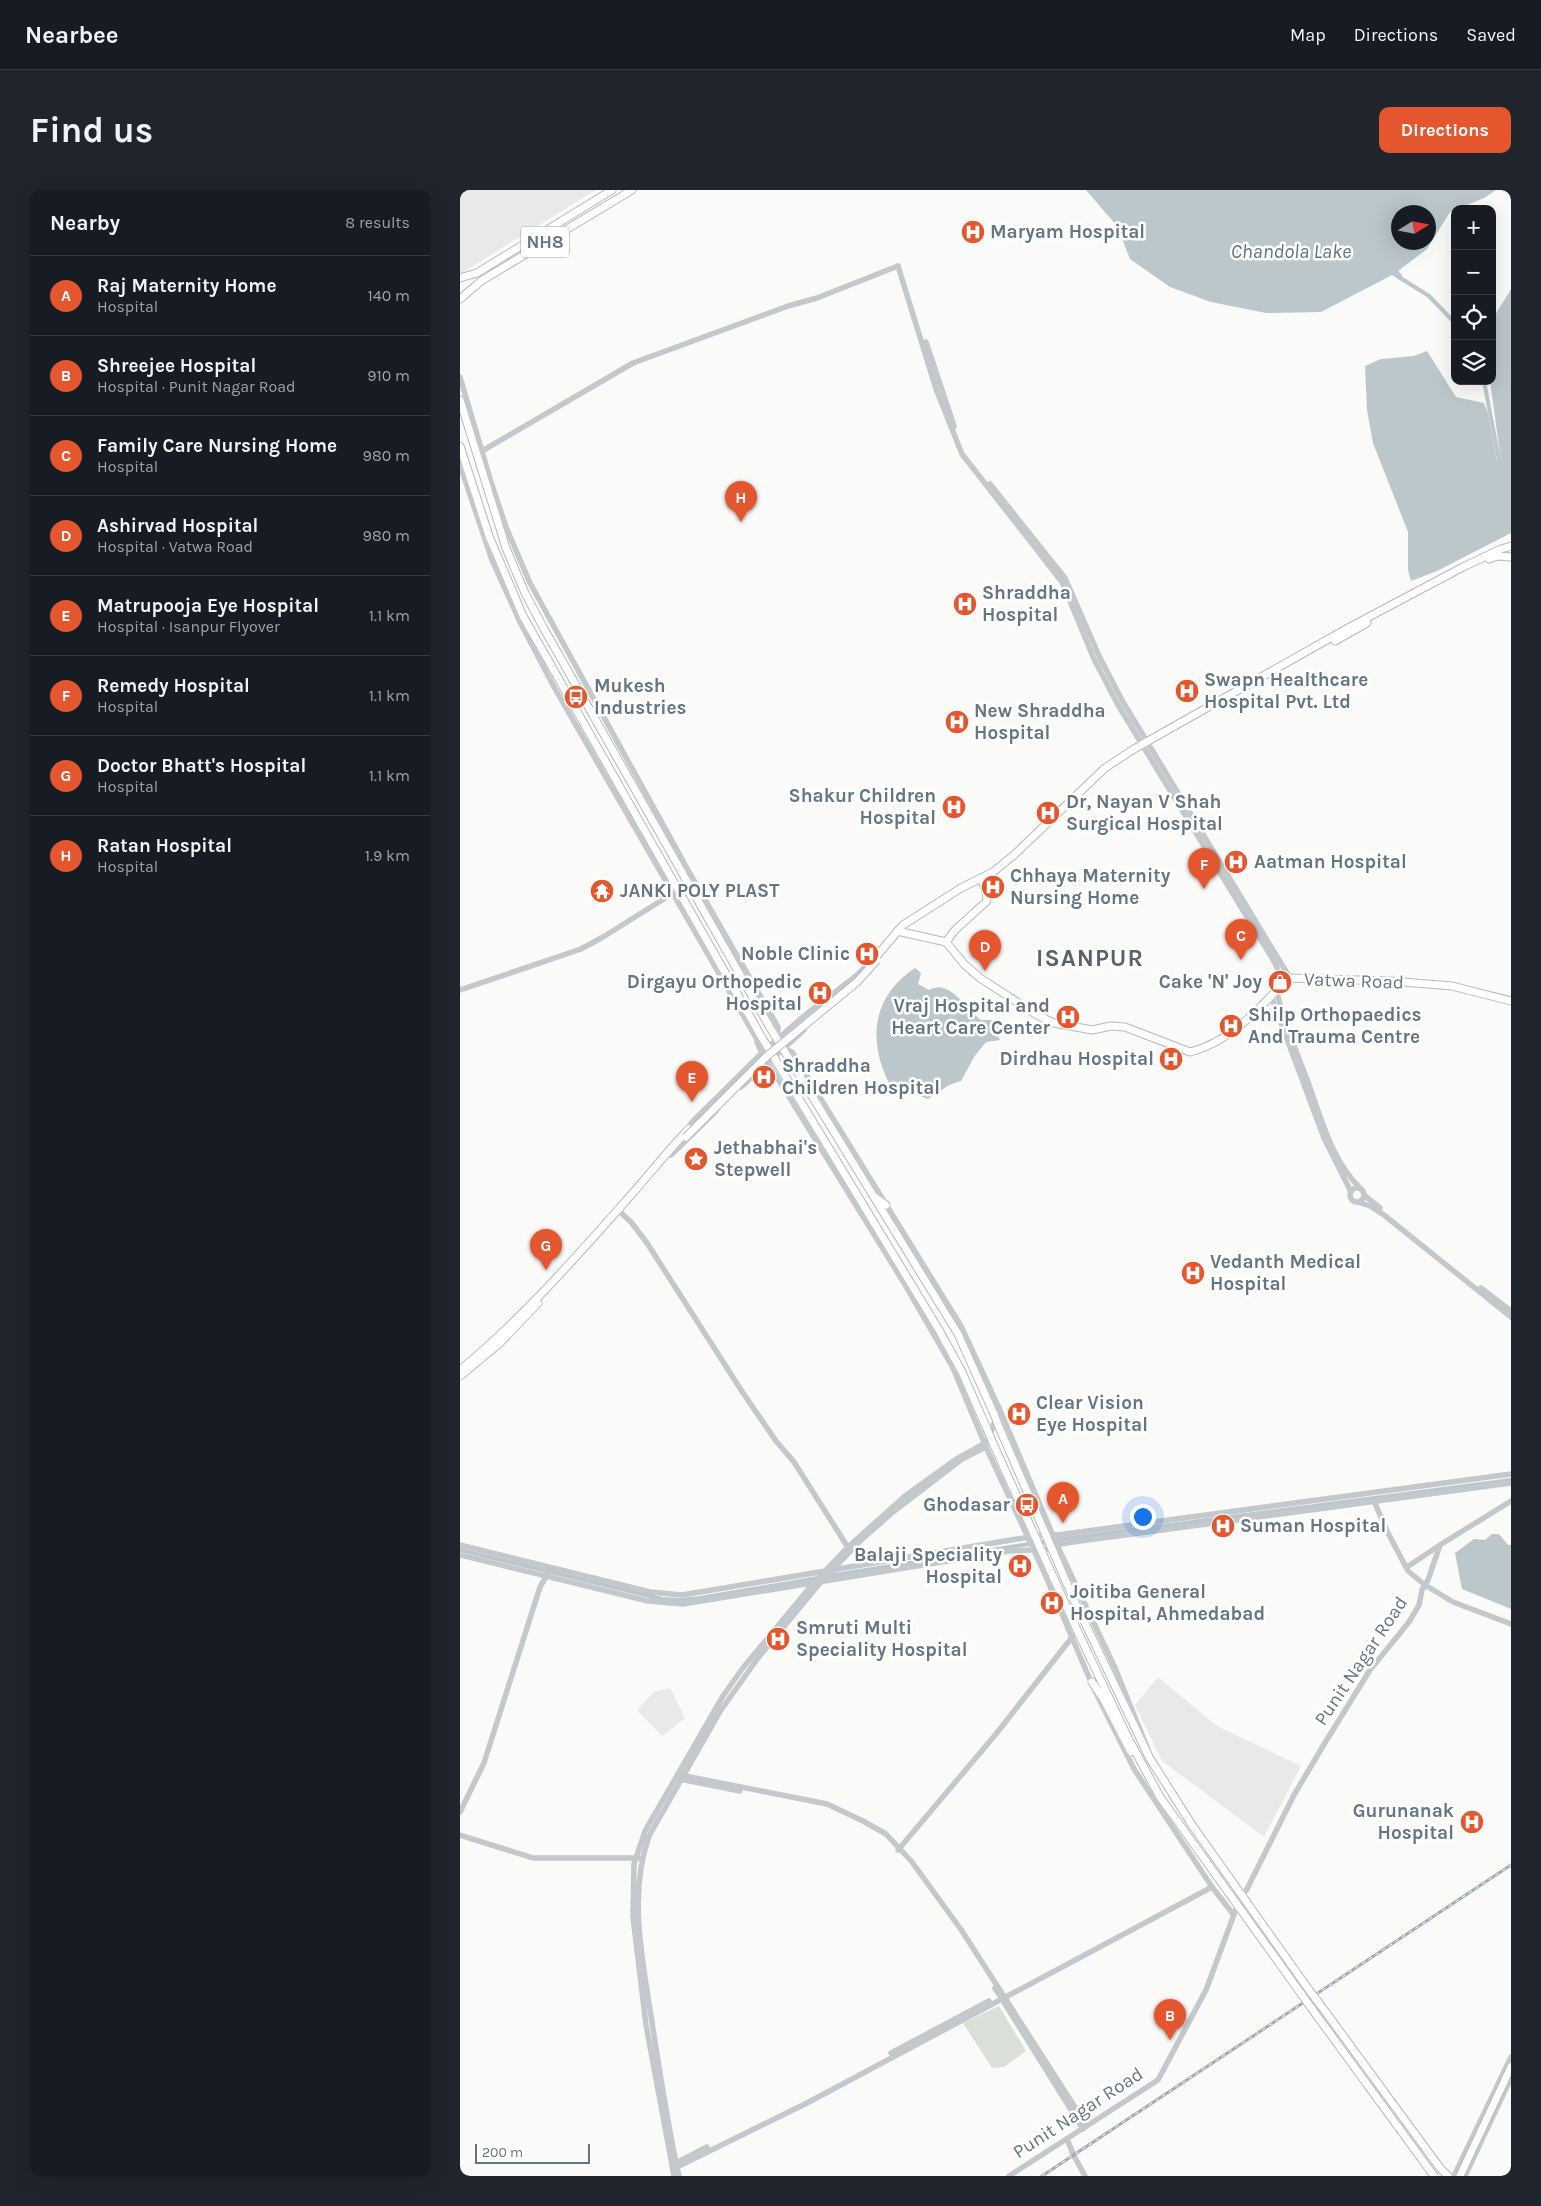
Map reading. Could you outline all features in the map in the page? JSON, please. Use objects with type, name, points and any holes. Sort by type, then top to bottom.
[{"type":"main road","name":"NH8","points":[[460,278],[476,273],[612,190]]},
{"type":"main road","name":"NH8","points":[[460,299],[481,281],[632,190]]},
{"type":"main road","points":[[460,400],[500,531],[521,584],[593,704],[708,913],[785,1046],[958,1334],[1055,1546],[1075,1602],[1149,1757],[1192,1825],[1309,1990],[1440,2168],[1448,2176]]},
{"type":"main road","points":[[460,446],[494,559],[512,600],[770,1059],[940,1330],[962,1372],[987,1430],[987,1443],[1037,1549],[1160,1797],[1434,2176]]},
{"type":"main road","points":[[460,1370],[504,1331],[618,1212],[671,1155],[684,1136],[767,1056],[857,982],[898,932],[936,905],[994,873],[1015,856],[1082,792],[1146,744],[1414,592],[1501,549],[1511,546]]},
{"type":"main road","points":[[1146,744],[1448,579],[1497,556],[1511,557]]},
{"type":"main road","points":[[898,932],[946,942],[955,930],[987,900],[982,879]]},
{"type":"main road","name":"Vatwa Road","points":[[946,942],[964,964],[980,978],[1036,1015],[1054,1023],[1092,1030],[1111,1026],[1125,1027],[1190,1052],[1209,1045],[1238,1028],[1290,978],[1390,981],[1452,986],[1511,1001]]},
{"type":"main road","points":[[460,1376],[500,1343],[696,1122],[765,1054],[856,980],[878,956]]},
{"type":"main road","points":[[874,1196],[886,1205]]},
{"type":"main road","points":[[940,1330],[951,1322]]},
{"type":"main road","points":[[1092,1682],[1103,1698],[1131,1753],[1142,1762]]},
{"type":"main road","points":[[1458,2175],[1511,2067]]},
{"type":"street","points":[[482,451],[634,364],[788,306],[817,298],[898,266],[936,388],[956,443],[962,454],[1062,582],[1094,659],[1290,978]]},
{"type":"street","points":[[460,377],[506,527],[563,653]]},
{"type":"street","points":[[460,465],[494,559]]},
{"type":"street","points":[[521,584],[522,565]]},
{"type":"street","points":[[1146,744],[1275,963],[1283,983]]},
{"type":"street","points":[[460,990],[581,949],[604,937],[676,892],[757,1042],[765,1050]]},
{"type":"street","points":[[708,913],[778,1027],[780,1037]]},
{"type":"street","points":[[671,1155],[770,1059],[862,982],[878,963],[878,956],[872,958],[856,976],[765,1050],[692,1122],[684,1136]]},
{"type":"street","points":[[1274,993],[1328,1137],[1343,1169],[1364,1195],[1511,1311]]},
{"type":"street","points":[[1274,993],[1324,1138],[1351,1192],[1352,1200],[1370,1206],[1384,1215],[1511,1317]]},
{"type":"street","points":[[785,1046],[792,1052],[860,1169],[886,1205],[961,1326],[999,1408],[1050,1535]]},
{"type":"street","points":[[770,1059],[904,1282],[953,1368],[987,1443]]},
{"type":"street","points":[[1351,1192],[1356,1188],[1360,1188]]},
{"type":"street","points":[[1358,1202],[1363,1200],[1364,1195]]},
{"type":"street","points":[[618,1212],[634,1226],[647,1243],[741,1388],[794,1462],[850,1547]]},
{"type":"street","points":[[674,2176],[642,1999],[633,1917],[638,1858],[680,1777],[721,1710],[748,1671],[817,1583],[850,1547],[949,1468],[987,1443],[999,1408]]},
{"type":"street","points":[[460,1545],[650,1592],[690,1594],[1032,1537],[1511,1474]]},
{"type":"street","points":[[460,1555],[648,1601],[674,1604],[700,1602],[1000,1552],[1037,1549],[1511,1483]]},
{"type":"street","points":[[1306,1501],[1307,1510]]},
{"type":"street","points":[[1374,1501],[1406,1567],[1425,1586],[1453,1602],[1511,1624]]},
{"type":"street","points":[[1406,1567],[1511,1501]]},
{"type":"street","name":"Punit Nagar Road","points":[[1246,1890],[1294,1795],[1323,1746],[1370,1670],[1409,1622],[1419,1605],[1440,1545]]},
{"type":"street","points":[[676,2165],[815,2099],[1004,1996],[1212,1887],[1134,1769],[1106,1714],[1037,1549]]},
{"type":"street","points":[[460,1812],[484,1763],[538,1592],[551,1568]]},
{"type":"street","points":[[648,1600],[650,1592]]},
{"type":"street","points":[[899,1849],[998,1731],[1072,1636]]},
{"type":"street","points":[[680,1777],[828,1807],[869,1827],[899,1849],[935,1895],[1004,1996],[1085,2127]]},
{"type":"street","points":[[460,1835],[533,1858],[638,1858]]},
{"type":"street","points":[[638,1858],[639,1922],[661,2080],[679,2176]]},
{"type":"street","name":"Punit Nagar Road","points":[[1009,2176],[1158,2080],[1206,1990],[1234,1912],[1212,1887]]},
{"type":"street","points":[[1458,2175],[1472,2139],[1511,2057]]},
{"type":"street","points":[[1465,2176],[1511,2078]]},
{"type":"street","points":[[1067,2139],[1085,2176]]},
{"type":"shaded area","points":[[460,190],[596,190],[460,274]]},
{"type":"shaded area","points":[[1158,1677],[1217,1726],[1301,1766],[1264,1837],[1162,1761],[1135,1705]]},
{"type":"shaded area","points":[[670,1688],[685,1718],[662,1736],[637,1710],[654,1692]]},
{"type":"shaded area","points":[[999,2006],[1026,2051],[1004,2067],[992,2068],[963,2023]]},
{"type":"water","name":"Chandola Lake","points":[[1086,190],[1496,190],[1484,198],[1467,205],[1451,205],[1451,212],[1436,235],[1436,205],[1391,205],[1391,250],[1426,250],[1394,274],[1321,312],[1266,313],[1211,302],[1170,287],[1130,259],[1117,226]]},
{"type":"water","points":[[1511,289],[1511,533],[1437,571],[1411,581],[1408,570],[1408,532],[1373,443],[1367,410],[1365,366],[1381,359],[1414,356],[1427,351],[1456,397],[1484,403],[1488,413],[1497,461],[1501,461],[1491,385],[1496,385],[1496,313]]},
{"type":"water","points":[[915,968],[921,973],[918,984],[929,990],[936,987],[950,991],[981,1020],[1000,1020],[997,1033],[1000,1040],[986,1042],[974,1057],[961,1081],[949,1085],[928,1099],[890,1085],[878,1052],[876,1036],[882,1006],[890,992],[901,979]]},
{"type":"water","points":[[1492,1534],[1499,1534],[1508,1545],[1511,1545],[1511,1609],[1462,1589],[1455,1553],[1474,1539],[1485,1540]]},
{"type":"waterway","points":[[1394,269],[1400,276],[1394,274],[1429,296],[1451,319]]},
{"type":"waterway","points":[[1485,385],[1500,465]]},
{"type":"waterway","points":[[1055,1540],[1511,1480]]},
{"type":"waterway","points":[[828,1576],[1048,1541]]},
{"type":"waterway","points":[[460,1550],[662,1599],[700,1598],[818,1578]]},
{"type":"railway","points":[[1042,2176],[1511,1865]]},
{"type":"place","name":"Maryam Hospital","points":[[973,232]]},
{"type":"place","name":"Ratan Hospital","points":[[741,522]]},
{"type":"place","name":"Shraddha Hospital","points":[[965,604]]},
{"type":"place","name":"Swapn Healthcare Hospital Pvt. Ltd","points":[[1187,691]]},
{"type":"place","name":"Mukesh Industries","points":[[576,697]]},
{"type":"place","name":"New Shraddha Hospital","points":[[957,722]]},
{"type":"place","name":"Shakur Children Hospital","points":[[954,807]]},
{"type":"place","name":"Dr, Nayan V Shah Surgical Hospital","points":[[1048,813]]},
{"type":"place","name":"Aatman Hospital","points":[[1236,862]]},
{"type":"place","name":"Chhaya Maternity Nursing Home","points":[[993,887]]},
{"type":"place","name":"Remedy Hospital","points":[[1204,889]]},
{"type":"place","name":"JANKI POLY PLAST","points":[[602,891]]},
{"type":"place","name":"Noble Clinic","points":[[867,954]]},
{"type":"place","name":"Family Care Nursing Home","points":[[1241,960]]},
{"type":"place","name":"Ashirvad Hospital","points":[[985,971]]},
{"type":"place","name":"Cake 'N' Joy","points":[[1280,982]]},
{"type":"place","name":"Dirgayu Orthopedic Hospital","points":[[820,993]]},
{"type":"place","name":"Vraj Hospital and Heart Care Center","points":[[1068,1017]]},
{"type":"place","name":"Shilp Orthopaedics And Trauma Centre","points":[[1231,1026]]},
{"type":"place","name":"Dirdhau Hospital","points":[[1171,1059]]},
{"type":"place","name":"Shraddha Children Hospital","points":[[764,1077]]},
{"type":"place","name":"Matrupooja Eye Hospital","points":[[692,1102]]},
{"type":"place","name":"Jethabhai's Stepwell","points":[[696,1159]]},
{"type":"place","name":"Doctor Bhatt's Hospital","points":[[546,1270]]},
{"type":"place","name":"Vedanth Medical Hospital","points":[[1193,1273]]},
{"type":"place","name":"Clear Vision Eye Hospital","points":[[1019,1414]]},
{"type":"place","name":"Ghodasar","points":[[1027,1505]]},
{"type":"place","name":"Raj Maternity Home","points":[[1063,1523]]},
{"type":"place","name":"Suman Hospital","points":[[1223,1526]]},
{"type":"place","name":"Balaji Speciality Hospital","points":[[1020,1566]]},
{"type":"place","name":"Joitiba General Hospital, Ahmedabad","points":[[1052,1603]]},
{"type":"place","name":"Smruti Multi Speciality Hospital","points":[[778,1639]]},
{"type":"place","name":"Gurunanak Hospital","points":[[1472,1822]]},
{"type":"place","name":"Shreejee Hospital","points":[[1170,2040]]},
{"type":"district","name":"ISANPUR","points":[[1090,958]]}]
